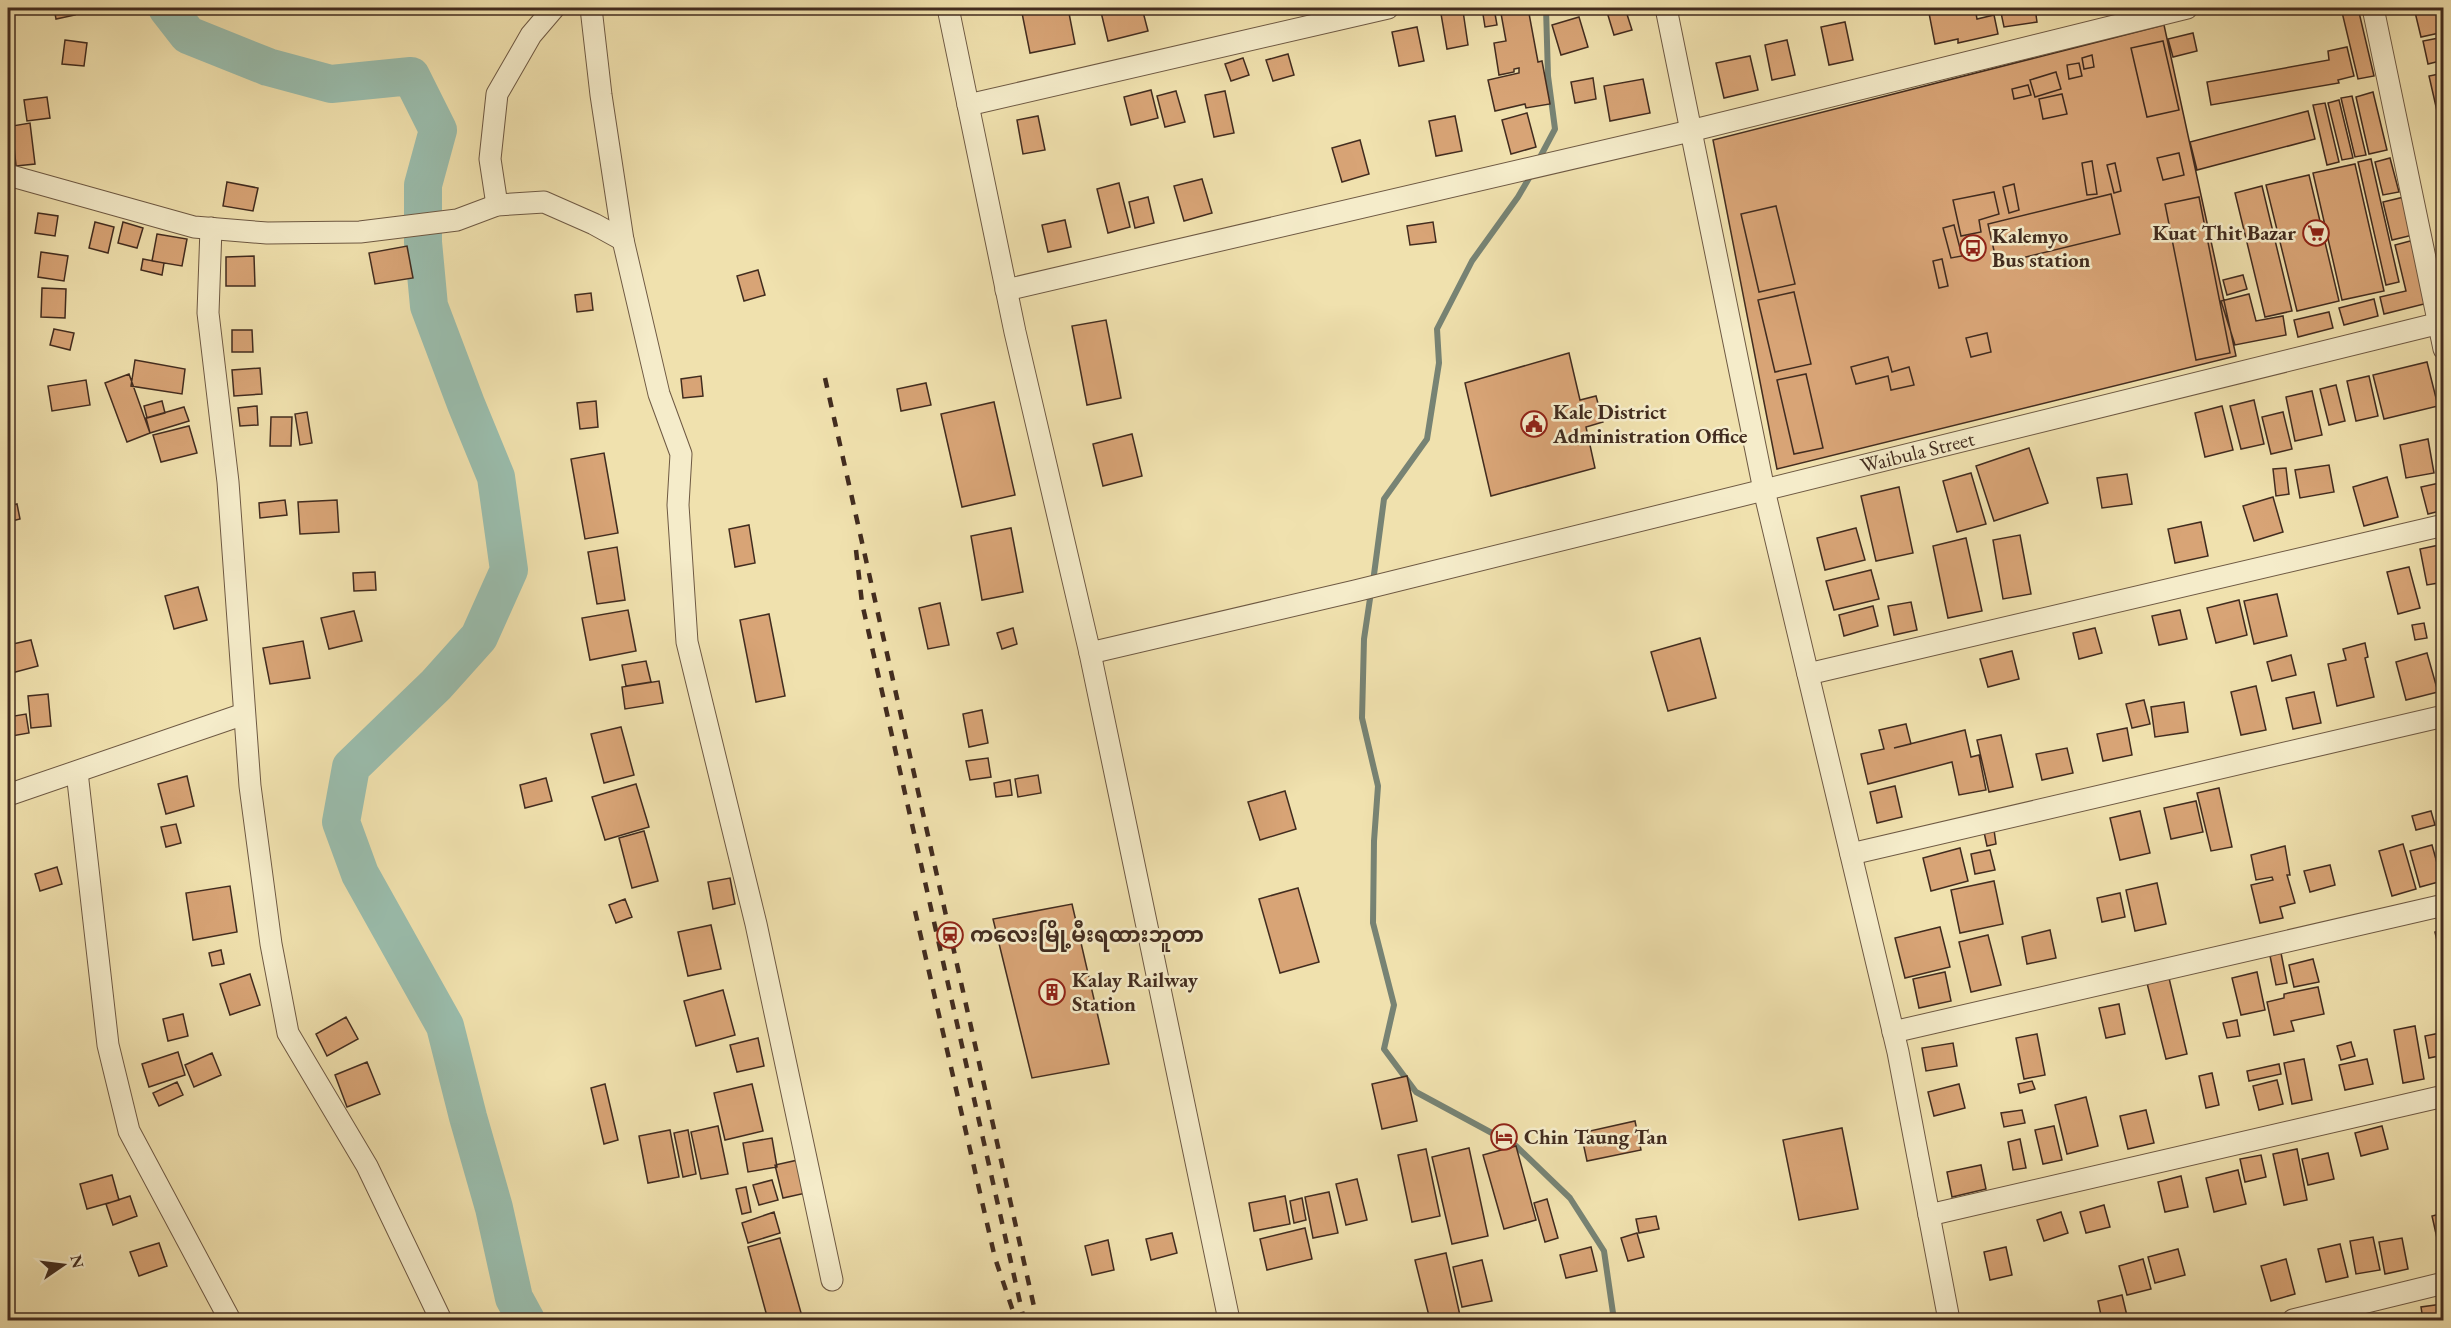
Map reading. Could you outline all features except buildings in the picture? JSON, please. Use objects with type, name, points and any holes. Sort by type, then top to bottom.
[{"type":"street","points":[[497,205],[490,159],[497,94],[531,35],[554,8]]},
{"type":"street","points":[[591,8],[601,95],[623,240],[659,394],[681,454],[678,505],[687,642],[756,924],[832,1280]]},
{"type":"street","points":[[948,8],[1006,290],[1090,653],[1229,1320]]},
{"type":"street","points":[[968,105],[1388,8]]},
{"type":"street","points":[[1666,8],[1764,490],[1893,1032],[1949,1320]]},
{"type":"street","points":[[1006,290],[1557,162],[2187,8]]},
{"type":"street","points":[[2373,8],[2444,350]]},
{"type":"street","points":[[8,176],[194,226],[210,228],[267,233],[360,232],[457,220],[497,205],[543,202],[594,224],[623,240]]},
{"type":"street","points":[[210,228],[208,313],[228,482],[244,714],[254,820],[271,944],[288,1033],[368,1166],[441,1320]]},
{"type":"street","name":"Waibula Street","points":[[1090,653],[1355,591],[2440,322]]},
{"type":"street","points":[[1808,675],[2444,525]]},
{"type":"street","points":[[8,795],[244,714]]},
{"type":"street","points":[[1851,854],[2444,716]]},
{"type":"street","points":[[77,772],[108,1045],[129,1131],[230,1320]]},
{"type":"street","points":[[1893,1032],[2444,905]]},
{"type":"street","points":[[1929,1215],[2444,1096]]},
{"type":"street","points":[[2293,1320],[2444,1283]]},
{"type":"waterway","points":[[167,8],[188,35],[268,67],[331,84],[411,76],[438,130],[423,185],[423,242],[429,306],[496,477],[509,570],[479,637],[436,685],[351,767],[341,822],[360,874],[445,1026],[494,1208],[514,1298],[526,1320]]},
{"type":"waterway","points":[[1538,161],[1555,129],[1548,76],[1546,8]]},
{"type":"waterway","points":[[1373,582],[1384,499],[1427,439],[1439,363],[1437,329],[1472,261],[1518,197],[1532,173]]},
{"type":"waterway","points":[[1371,592],[1364,639],[1362,718],[1378,786],[1374,841],[1373,923],[1394,1005],[1384,1049],[1416,1092],[1516,1146],[1570,1198],[1604,1251],[1614,1320]]},
{"type":"railway","points":[[825,378],[1037,1320]]},
{"type":"railway","points":[[856,550],[862,603],[1024,1320]]},
{"type":"railway","points":[[915,911],[995,1258],[1016,1320]]},
{"type":"place","name":"Kuat Thit Bazar","points":[[2316,233]]},
{"type":"place","name":"Kalemyo Bus station","points":[[1973,248]]},
{"type":"place","name":"Kale District Administration Office","points":[[1534,424]]},
{"type":"place","name":"ကလေးမြို့မီးရထားဘူတာ","points":[[950,935]]},
{"type":"place","name":"Kalay Railway Station","points":[[1052,992]]},
{"type":"place","name":"Chin Taung Tan","points":[[1504,1137]]}]
